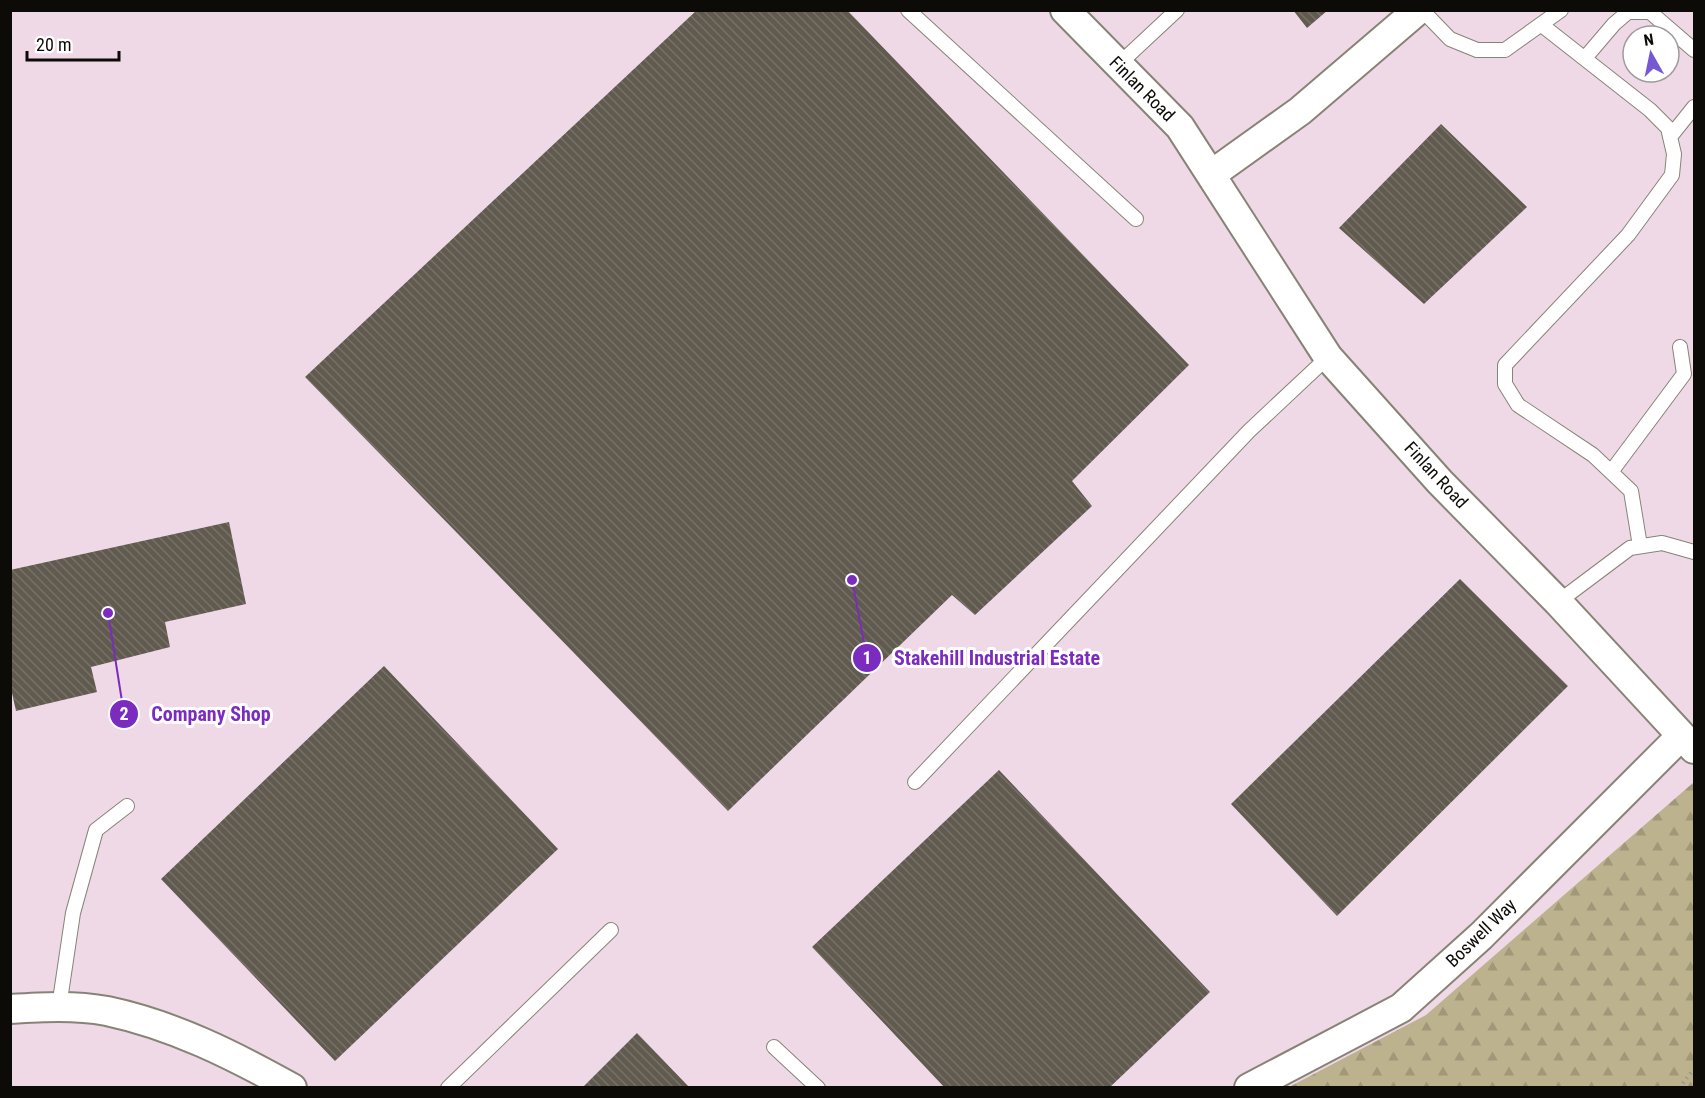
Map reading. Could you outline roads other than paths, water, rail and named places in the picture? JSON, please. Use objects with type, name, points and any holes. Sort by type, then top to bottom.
[{"type":"street","name":"Finlan Road","points":[[1065,10],[1180,127],[1328,357],[1440,482],[1558,602],[1688,742]]},
{"type":"street","points":[[1212,174],[1300,111],[1420,10]]},
{"type":"street","name":"Boswell Way","points":[[1250,1088],[1325,1046],[1401,1008],[1688,742]]},
{"type":"street","points":[[10,1009],[58,1007],[105,1011],[173,1029],[234,1055],[292,1088]]},
{"type":"lane","points":[[908,10],[1136,219]]},
{"type":"lane","points":[[1118,65],[1177,10]]},
{"type":"lane","points":[[1420,10],[1450,39],[1478,50],[1504,50],[1543,26],[1561,10]]},
{"type":"lane","points":[[1585,58],[1614,24],[1628,12],[1650,12],[1695,50]]},
{"type":"lane","points":[[1543,26],[1650,110],[1668,128],[1674,154],[1672,175],[1628,235],[1505,365],[1505,384],[1518,405],[1593,455],[1630,491],[1640,546]]},
{"type":"lane","points":[[1670,137],[1695,107]]},
{"type":"lane","points":[[1611,472],[1684,374],[1680,347]]},
{"type":"lane","points":[[915,782],[1250,430],[1328,357]]},
{"type":"lane","points":[[1558,602],[1607,563],[1630,548],[1662,543],[1695,552]]},
{"type":"lane","points":[[58,1007],[73,913],[96,830],[127,806]]},
{"type":"lane","points":[[448,1088],[610,930]]},
{"type":"lane","points":[[774,1047],[818,1088]]},
{"type":"place","name":"Stakehill Industrial Estate","points":[[852,580]]},
{"type":"place","name":"Company Shop","points":[[108,613]]}]
